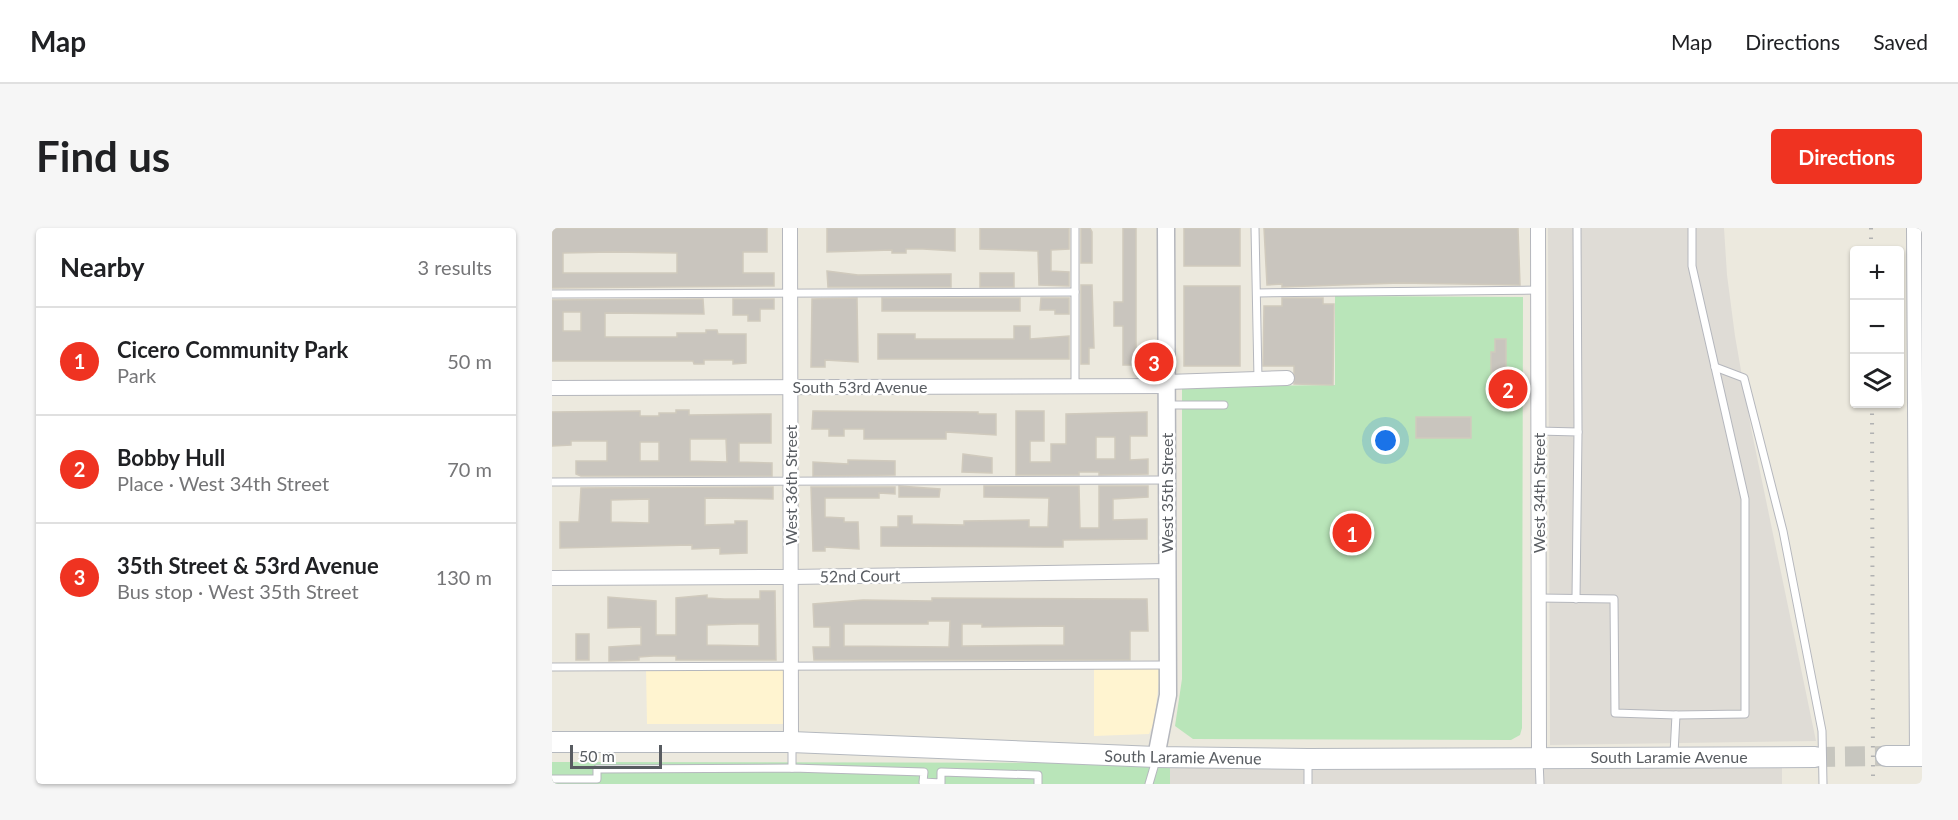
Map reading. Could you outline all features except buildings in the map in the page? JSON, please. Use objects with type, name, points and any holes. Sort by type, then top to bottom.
[{"type":"main road","name":"South Laramie Avenue","points":[[552,742],[791,742],[1156,757],[1308,759],[1815,757]]},
{"type":"main road","points":[[1886,756],[1919,756]]},
{"type":"street","name":"West 36th Street","points":[[790,228],[791,742]]},
{"type":"street","name":"West 35th Street","points":[[1156,757],[1168,695],[1166,228]]},
{"type":"street","name":"West 34th Street","points":[[1538,228],[1539,757]]},
{"type":"street","points":[[1914,228],[1918,288],[1919,756]]},
{"type":"street","name":"South 53rd Avenue","points":[[552,388],[1075,386],[1287,378]]},
{"type":"street","name":"52nd Court","points":[[552,578],[1168,571]]},
{"type":"lane","points":[[1075,228],[1075,386]]},
{"type":"lane","points":[[1255,228],[1258,379]]},
{"type":"lane","points":[[1576,599],[1577,228]]},
{"type":"lane","points":[[1539,598],[1614,599],[1615,712],[1745,714],[1745,499],[1692,266],[1692,228]]},
{"type":"lane","points":[[1257,292],[1538,290]]},
{"type":"lane","points":[[552,294],[1075,292]]},
{"type":"lane","points":[[1715,367],[1744,378],[1747,389],[1783,531],[1822,730],[1823,784]]},
{"type":"lane","points":[[1167,405],[1224,405]]},
{"type":"lane","points":[[1538,431],[1578,432]]},
{"type":"lane","points":[[552,482],[1167,480]]},
{"type":"lane","points":[[552,667],[1168,665]]},
{"type":"lane","points":[[1674,757],[1676,714]]},
{"type":"lane","points":[[791,742],[792,768]]},
{"type":"lane","points":[[1149,784],[1156,757]]},
{"type":"lane","points":[[1539,757],[1540,784]]},
{"type":"lane","points":[[1308,759],[1308,784]]},
{"type":"lane","points":[[552,779],[597,779],[597,769],[792,768],[924,772],[924,782],[933,783],[941,783],[941,772],[1038,775],[1038,784]]},
{"type":"shaded area","points":[[1548,228],[1724,228],[1735,336],[1751,428],[1816,741],[1550,745]]},
{"type":"shaded area","points":[[1161,665],[1154,723],[1149,734],[1094,736],[1094,666]]},
{"type":"shaded area","points":[[646,667],[785,667],[785,724],[647,724]]},
{"type":"shaded area","points":[[1170,763],[1782,765],[1782,784],[1170,784]]},
{"type":"green space","points":[[1335,296],[1523,297],[1522,728],[1520,735],[1511,740],[1193,739],[1175,726],[1182,679],[1182,387],[1335,385]]},
{"type":"green space","points":[[552,762],[1170,763],[1170,784],[552,784]]},
{"type":"tunnel","points":[[1815,757],[1886,756]]},
{"type":"railway","points":[[1871,228],[1871,246]]},
{"type":"railway","points":[[1872,408],[1873,784]]},
{"type":"place","name":"35th Street & 53rd Avenue","points":[[1154,362]]},
{"type":"place","name":"Bobby Hull","points":[[1508,389]]},
{"type":"place","name":"Cicero Community Park","points":[[1352,533]]}]
